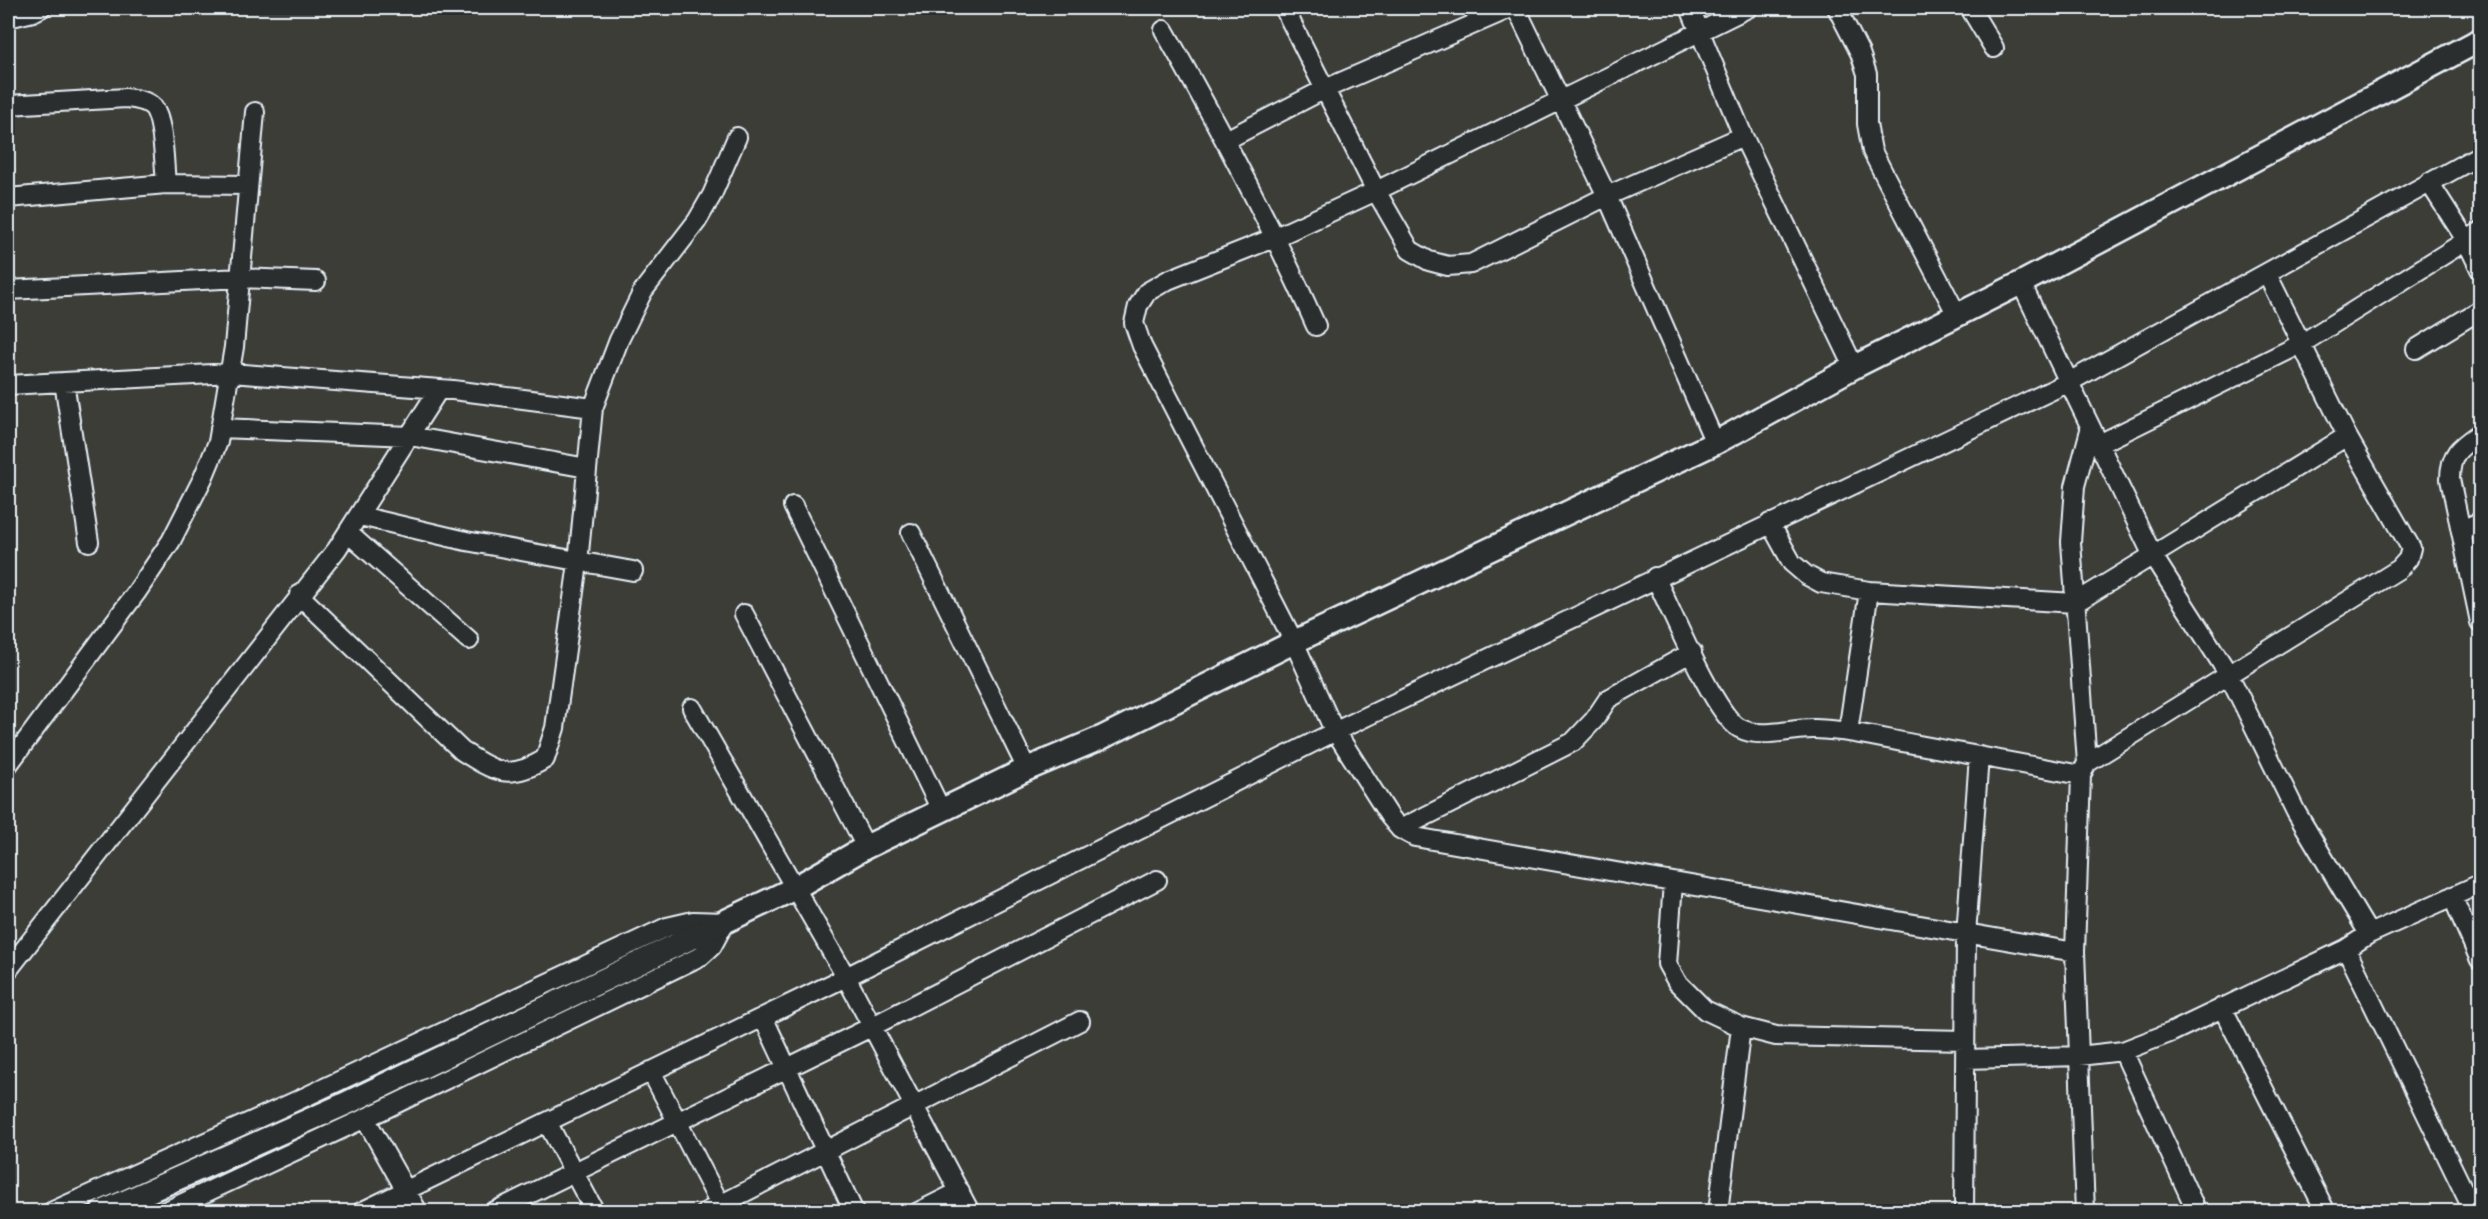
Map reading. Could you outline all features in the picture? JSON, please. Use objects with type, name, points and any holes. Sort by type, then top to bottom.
[{"type":"street","points":[[8,18],[40,8]]},
{"type":"street","points":[[1284,8],[1376,191],[1410,250],[1429,261],[1448,267],[1471,264],[1607,196],[1743,136]]},
{"type":"street","points":[[1226,140],[1325,89],[1511,8]]},
{"type":"street","points":[[1516,8],[1607,196],[1714,443]]},
{"type":"street","points":[[1690,8],[1702,32],[1743,136],[1854,367]]},
{"type":"street","points":[[1748,8],[1376,191],[1276,237],[1168,280],[1147,292],[1138,306],[1134,323],[1142,345],[1294,642],[1334,728],[1400,829],[1415,837],[1966,935],[2075,952]]},
{"type":"street","points":[[1838,8],[1860,53],[1867,74],[1867,124],[1872,151],[1957,315]]},
{"type":"street","points":[[1970,8],[1994,48]]},
{"type":"street","points":[[1164,30],[1226,140],[1276,237],[1316,326]]},
{"type":"street","points":[[102,1212],[345,1104],[793,889],[866,848],[1028,769],[1101,738],[1294,642],[1714,443],[1854,367],[2021,283],[2481,40]]},
{"type":"street","points":[[8,105],[126,99],[139,99],[152,105],[158,116],[166,184]]},
{"type":"street","points":[[8,765],[136,593],[171,541],[203,478],[218,442],[231,373],[255,112]]},
{"type":"street","points":[[299,596],[462,751],[490,769],[506,773],[528,770],[545,759],[552,746],[578,563],[593,408],[619,340],[643,291],[697,222],[712,195],[736,137]]},
{"type":"street","points":[[364,1211],[404,1185],[547,1122],[763,1017],[843,972],[1334,728],[2068,382],[2481,155]]},
{"type":"street","points":[[2429,182],[2473,236],[2481,269]]},
{"type":"street","points":[[8,198],[166,184],[248,185]]},
{"type":"street","points":[[2085,1212],[2075,952],[2084,769],[2072,542],[2075,486],[2093,437],[2301,344],[2473,236]]},
{"type":"street","points":[[1655,577],[1723,711],[1737,727],[1754,733],[1772,734],[1797,728],[1848,732],[1979,756],[2084,769],[2399,569],[2408,559],[2411,548],[2406,537],[2347,436],[2267,274]]},
{"type":"street","points":[[8,290],[241,278],[316,281]]},
{"type":"street","points":[[2021,283],[2093,437],[2153,556],[2229,675],[2296,812],[2369,934]]},
{"type":"street","points":[[2416,349],[2481,310]]},
{"type":"street","points":[[8,385],[231,373],[439,389],[593,408]]},
{"type":"street","points":[[64,382],[89,542]]},
{"type":"street","points":[[8,970],[348,533],[439,389]]},
{"type":"street","points":[[220,428],[410,436],[587,468]]},
{"type":"street","points":[[2481,433],[2460,448],[2450,462],[2450,479],[2481,622]]},
{"type":"street","points":[[1770,523],[1792,562],[1806,575],[1821,582],[1869,591],[2075,603],[2347,436]]},
{"type":"street","points":[[793,506],[942,812]]},
{"type":"street","points":[[360,516],[466,541],[578,563],[633,571]]},
{"type":"street","points":[[2461,530],[2481,522]]},
{"type":"street","points":[[348,533],[469,640]]},
{"type":"street","points":[[911,533],[1028,769]]},
{"type":"street","points":[[1848,732],[1869,591]]},
{"type":"street","points":[[744,614],[866,848]]},
{"type":"street","points":[[1400,829],[1574,742],[1590,725],[1608,699],[1692,652]]},
{"type":"street","points":[[692,708],[817,931],[843,972],[970,1212]]},
{"type":"street","points":[[1964,1212],[1966,935],[1979,756]]},
{"type":"street","points":[[493,1212],[872,1028],[1157,880]]},
{"type":"street","points":[[1673,883],[1667,964],[1677,982],[1705,1010],[1741,1027],[1776,1036],[1965,1040]]},
{"type":"street","points":[[1965,1059],[2079,1056],[2123,1051],[2172,1032],[2346,949],[2369,934],[2481,884]]},
{"type":"street","points":[[2452,896],[2481,960]]},
{"type":"street","points":[[51,1212],[667,927],[693,921],[725,922]]},
{"type":"street","points":[[164,1212],[366,1118],[701,956],[712,946],[725,922]]},
{"type":"street","points":[[2346,949],[2474,1210]]},
{"type":"street","points":[[2222,1007],[2326,1212]]},
{"type":"street","points":[[763,1017],[854,1212]]},
{"type":"street","points":[[651,1071],[716,1209],[1080,1021]]},
{"type":"street","points":[[1718,1212],[1741,1027]]},
{"type":"street","points":[[2123,1051],[2198,1212]]},
{"type":"street","points":[[366,1118],[418,1212]]},
{"type":"street","points":[[547,1122],[595,1212]]},
{"type":"street","points":[[918,1212],[960,1191]]}]
